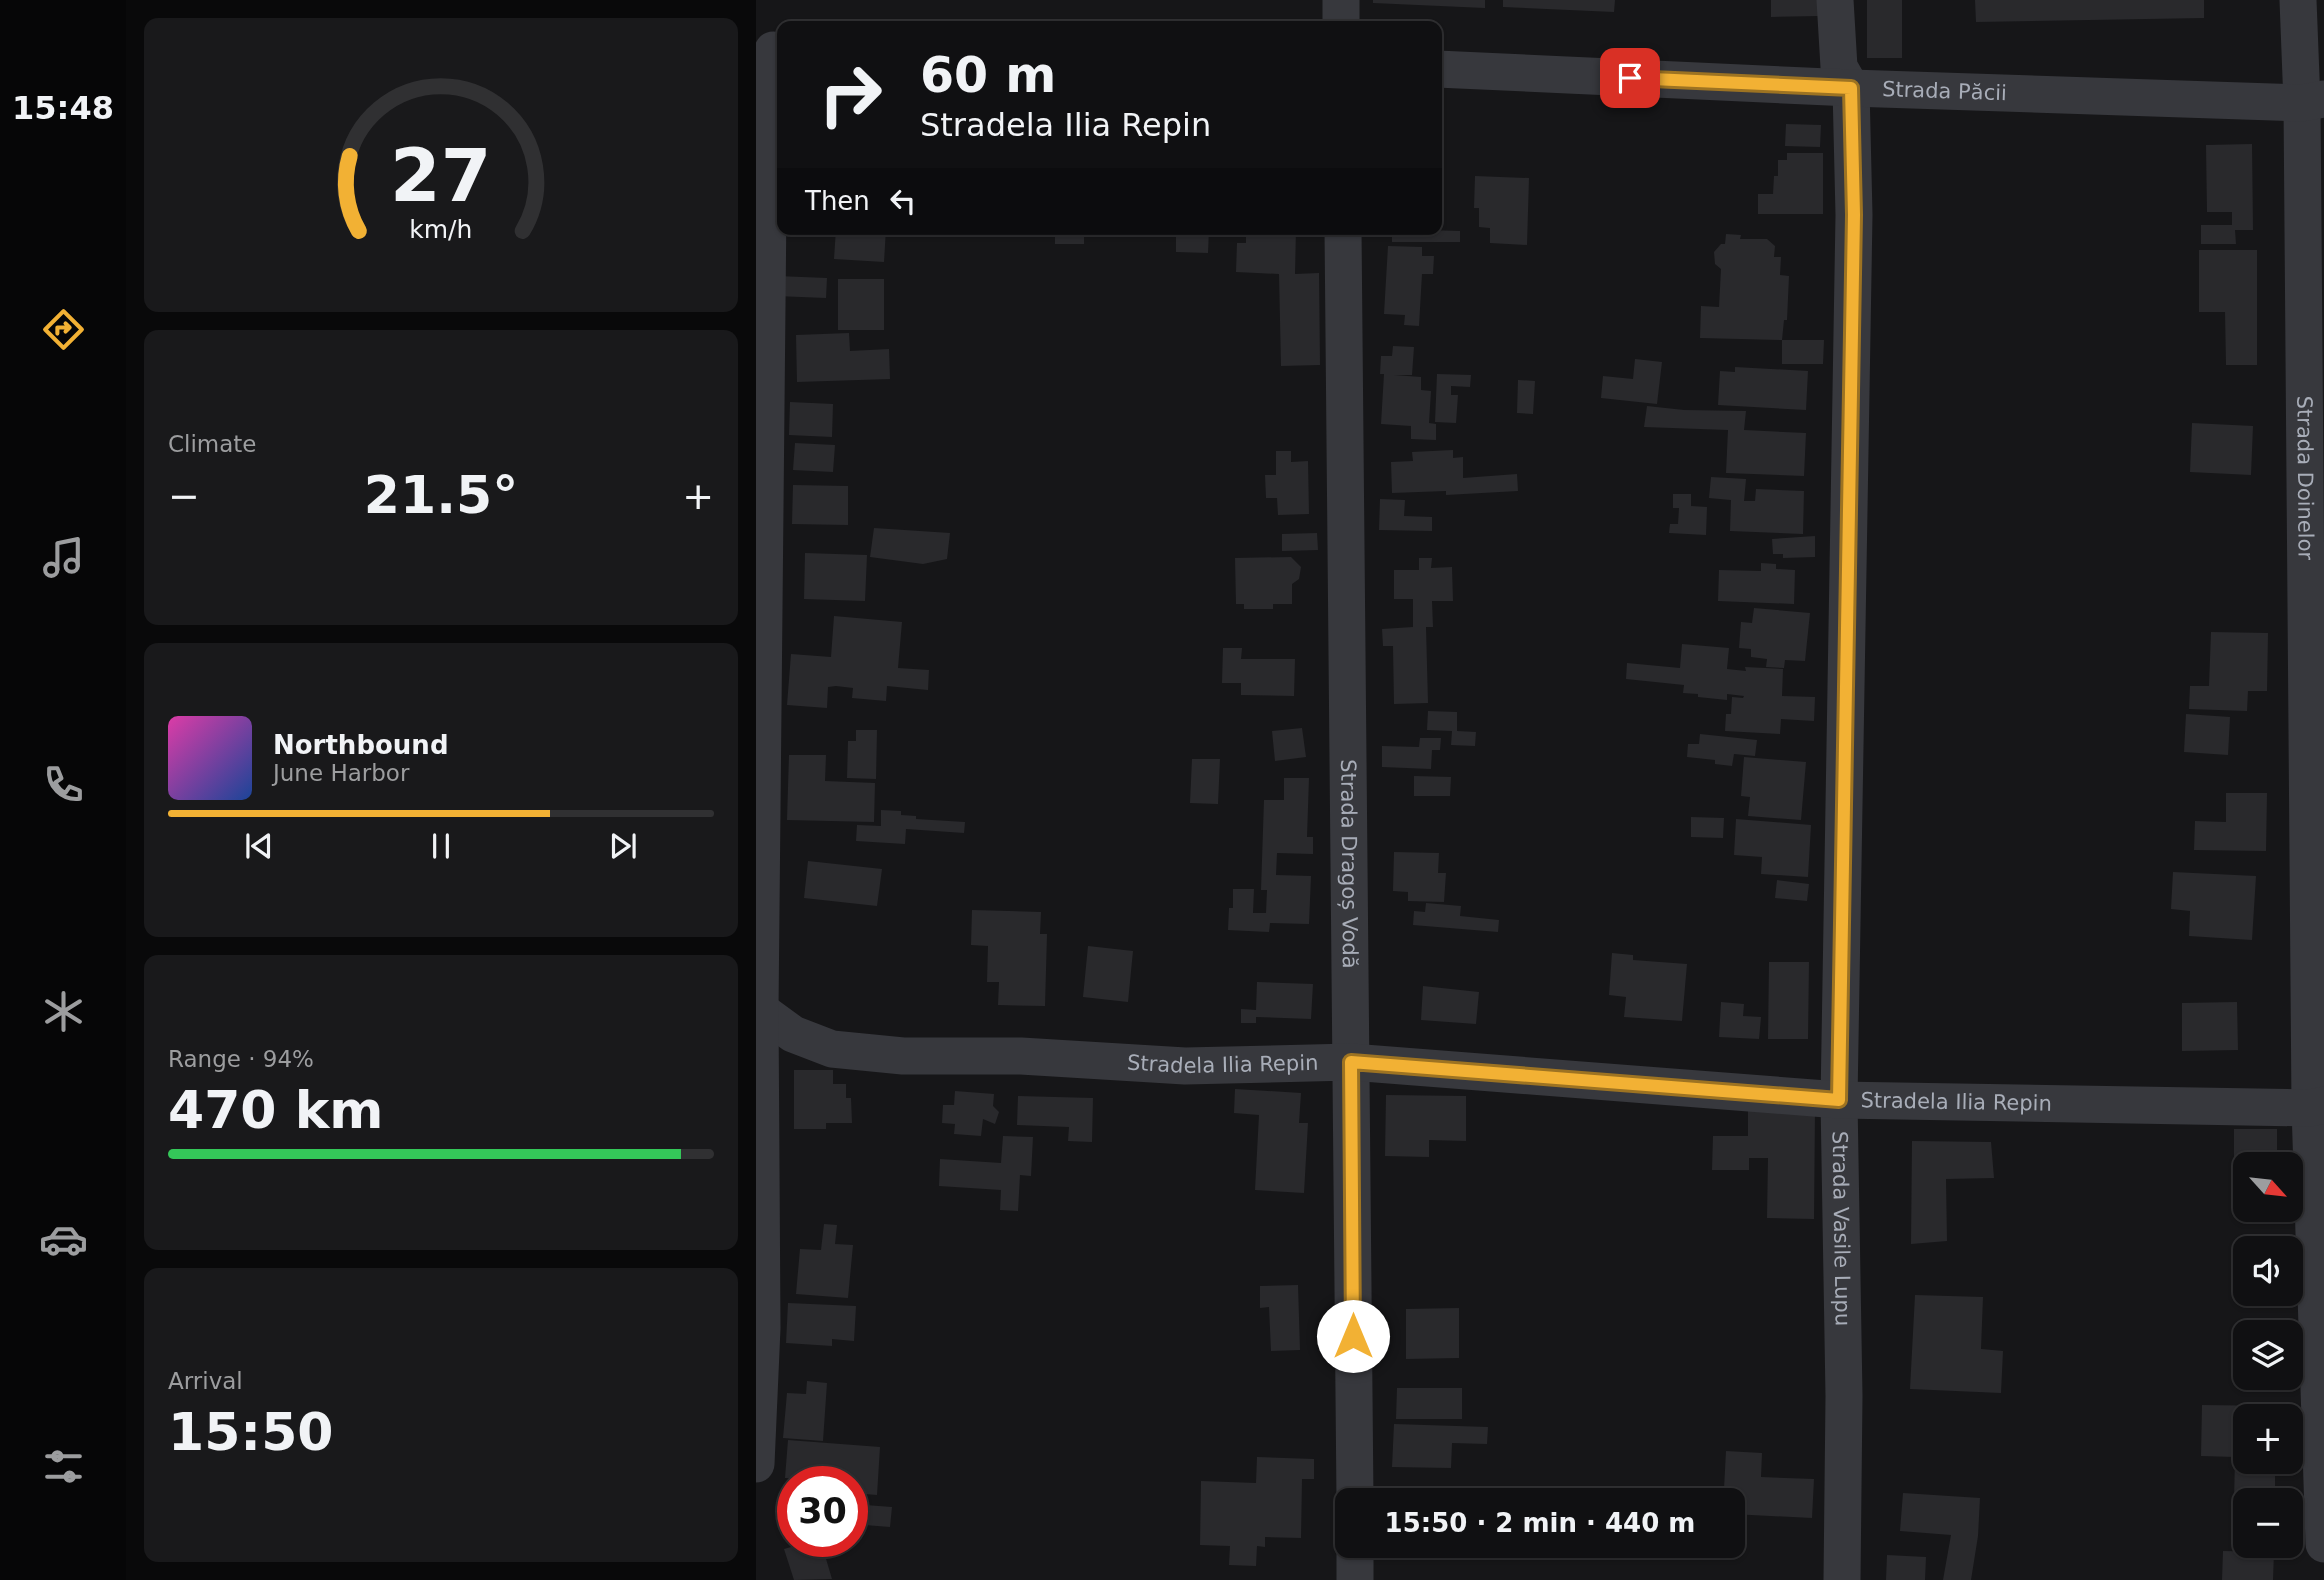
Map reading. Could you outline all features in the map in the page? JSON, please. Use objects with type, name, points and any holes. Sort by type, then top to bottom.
[{"type":"street","points":[[1341,0],[1341,21]]},
{"type":"street","name":"Strada Vasile Lupu","points":[[1836,0],[1839,67],[1851,88],[1854,215],[1839,1100],[1844,1396],[1842,1580]]},
{"type":"street","name":"Strada Doinelor","points":[[2298,0],[2313,101],[2317,1107],[2324,1544]]},
{"type":"street","points":[[756,1464],[762,1328],[760,1010],[771,50]]},
{"type":"street","name":"Strada Păcii","points":[[1442,69],[1851,88],[2313,101]]},
{"type":"street","name":"Strada Dragoș Vodă","points":[[1343,235],[1355,1488]]},
{"type":"street","name":"Stradela Ilia Repin","points":[[760,1010],[793,1034],[832,1049],[903,1056],[1021,1056],[1185,1066],[1351,1062],[1839,1100],[2317,1107]]},
{"type":"street","points":[[1355,1558],[1355,1580]]},
{"type":"building","points":[[1373,0],[1485,0],[1485,8],[1373,3]]},
{"type":"building","points":[[1503,0],[1615,0],[1614,12],[1503,7]]},
{"type":"building","points":[[1771,0],[1819,0],[1819,16],[1771,17]]},
{"type":"building","points":[[1867,0],[1902,0],[1902,58],[1867,58]]},
{"type":"building","points":[[1975,0],[2204,0],[2204,18],[1976,22]]},
{"type":"building","points":[[1786,124],[1821,125],[1820,147],[1785,146]]},
{"type":"building","points":[[2252,144],[2253,230],[2235,230],[2236,244],[2201,244],[2201,225],[2232,225],[2232,212],[2207,212],[2206,145]]},
{"type":"building","points":[[1787,153],[1823,153],[1823,214],[1758,214],[1758,194],[1773,194],[1774,176],[1778,176],[1778,160],[1787,160]]},
{"type":"building","points":[[1475,176],[1529,178],[1527,245],[1490,243],[1490,228],[1479,227],[1479,208],[1474,208]]},
{"type":"building","points":[[1442,230],[1460,231],[1460,242],[1392,242],[1392,235],[1442,235]]},
{"type":"building","points":[[1726,234],[1741,235],[1740,239],[1767,239],[1775,246],[1774,257],[1781,257],[1780,275],[1789,276],[1787,320],[1784,320],[1782,340],[1700,338],[1701,306],[1719,307],[1721,269],[1715,264],[1714,252],[1721,244],[1725,244]]},
{"type":"building","points":[[836,235],[886,235],[884,262],[834,259]]},
{"type":"building","points":[[1055,235],[1084,235],[1084,244],[1055,244]]},
{"type":"building","points":[[1176,235],[1209,235],[1208,253],[1176,252]]},
{"type":"building","points":[[1246,235],[1296,235],[1295,274],[1319,273],[1320,365],[1281,366],[1279,274],[1236,272],[1237,243],[1246,243]]},
{"type":"building","points":[[1388,246],[1422,247],[1422,256],[1434,256],[1433,274],[1422,274],[1419,326],[1404,325],[1405,315],[1384,314]]},
{"type":"building","points":[[2199,250],[2257,250],[2257,365],[2226,365],[2225,312],[2199,312]]},
{"type":"building","points":[[777,276],[827,278],[826,298],[776,296]]},
{"type":"building","points":[[838,279],[884,279],[884,330],[838,330]]},
{"type":"building","points":[[849,333],[850,351],[889,349],[890,379],[797,382],[796,335]]},
{"type":"building","points":[[1782,340],[1824,340],[1823,364],[1782,364]]},
{"type":"building","points":[[1393,346],[1414,347],[1412,375],[1394,375],[1421,377],[1421,390],[1431,391],[1429,423],[1436,424],[1436,440],[1411,439],[1411,426],[1381,424],[1384,374],[1380,374],[1381,356],[1392,356]]},
{"type":"building","points":[[1635,359],[1662,362],[1657,404],[1601,398],[1603,376],[1633,379]]},
{"type":"building","points":[[1735,367],[1808,371],[1806,410],[1718,405],[1720,371],[1735,372]]},
{"type":"building","points":[[1437,374],[1471,375],[1470,387],[1451,386],[1451,395],[1458,395],[1456,423],[1435,422]]},
{"type":"building","points":[[1518,380],[1535,381],[1533,414],[1517,413]]},
{"type":"building","points":[[790,402],[833,404],[832,437],[789,435]]},
{"type":"building","points":[[1647,406],[1684,410],[1746,411],[1744,430],[1806,433],[1804,476],[1726,473],[1728,430],[1644,427]]},
{"type":"building","points":[[2192,423],[2253,426],[2251,475],[2190,472]]},
{"type":"building","points":[[795,443],[835,445],[833,472],[793,470]]},
{"type":"building","points":[[1453,450],[1453,458],[1463,457],[1463,478],[1517,474],[1518,491],[1446,495],[1446,491],[1392,493],[1391,462],[1413,461],[1412,452]]},
{"type":"building","points":[[1276,451],[1291,451],[1291,462],[1308,461],[1309,514],[1278,515],[1277,498],[1266,498],[1265,475],[1276,475]]},
{"type":"building","points":[[1711,477],[1746,479],[1744,501],[1755,501],[1756,489],[1804,491],[1803,534],[1730,531],[1731,500],[1709,498]]},
{"type":"building","points":[[793,485],[848,486],[848,525],[792,524]]},
{"type":"building","points":[[1673,494],[1691,494],[1691,506],[1707,507],[1706,535],[1669,533],[1670,524],[1678,524],[1679,508],[1673,508]]},
{"type":"building","points":[[1380,499],[1405,500],[1404,516],[1432,517],[1432,531],[1379,530]]},
{"type":"building","points":[[874,528],[950,533],[947,559],[923,564],[870,557]]},
{"type":"building","points":[[1317,533],[1318,550],[1282,551],[1282,534]]},
{"type":"building","points":[[1815,536],[1815,557],[1783,558],[1783,554],[1773,554],[1772,539]]},
{"type":"building","points":[[805,553],[867,555],[865,601],[804,599]]},
{"type":"building","points":[[1291,557],[1301,567],[1299,579],[1292,584],[1292,604],[1273,604],[1273,609],[1244,609],[1244,604],[1236,604],[1235,558]]},
{"type":"building","points":[[1419,558],[1432,558],[1431,568],[1452,567],[1453,601],[1432,601],[1433,627],[1426,627],[1428,703],[1394,704],[1393,646],[1383,646],[1382,629],[1413,627],[1413,599],[1394,599],[1394,570],[1419,570]]},
{"type":"building","points":[[1761,563],[1776,564],[1776,569],[1795,570],[1794,604],[1718,601],[1719,570],[1761,571]]},
{"type":"building","points":[[1754,608],[1810,613],[1805,661],[1785,660],[1784,668],[1766,667],[1767,659],[1751,657],[1751,649],[1739,648],[1741,622],[1752,623]]},
{"type":"building","points":[[834,616],[902,622],[898,668],[929,670],[928,690],[887,686],[886,701],[852,698],[853,688],[836,686],[828,687],[827,708],[787,705],[791,654],[831,657]]},
{"type":"building","points":[[2211,632],[2268,633],[2267,691],[2248,691],[2247,711],[2189,709],[2190,686],[2209,686]]},
{"type":"building","points":[[1682,644],[1729,648],[1727,669],[1783,669],[1782,696],[1815,697],[1814,721],[1781,719],[1780,734],[1725,731],[1726,714],[1731,714],[1732,697],[1744,696],[1727,694],[1727,700],[1698,697],[1698,694],[1683,693],[1684,685],[1626,679],[1627,663],[1680,668]]},
{"type":"building","points":[[1223,648],[1242,648],[1241,659],[1295,659],[1294,696],[1241,695],[1241,683],[1222,683]]},
{"type":"building","points":[[1428,711],[1457,712],[1457,731],[1476,732],[1475,746],[1451,745],[1452,731],[1427,730]]},
{"type":"building","points":[[2186,714],[2230,717],[2228,755],[2184,752]]},
{"type":"building","points":[[1302,728],[1306,757],[1275,761],[1272,731]]},
{"type":"building","points":[[856,730],[877,730],[876,779],[847,778],[848,741],[856,741]]},
{"type":"building","points":[[1700,734],[1757,740],[1755,756],[1734,754],[1732,766],[1715,764],[1715,760],[1687,757],[1688,744],[1699,744]]},
{"type":"building","points":[[1420,738],[1441,738],[1440,750],[1432,750],[1431,769],[1382,767],[1382,746],[1419,747]]},
{"type":"building","points":[[789,755],[826,755],[825,781],[875,783],[874,822],[787,820]]},
{"type":"building","points":[[1744,757],[1806,762],[1801,820],[1748,816],[1750,797],[1741,796]]},
{"type":"building","points":[[1192,759],[1220,759],[1218,804],[1190,803]]},
{"type":"building","points":[[1414,776],[1451,777],[1450,796],[1414,796]]},
{"type":"building","points":[[1284,778],[1309,778],[1307,837],[1313,837],[1313,854],[1277,853],[1276,875],[1311,876],[1309,924],[1270,923],[1269,932],[1228,930],[1229,908],[1233,908],[1233,889],[1254,889],[1253,913],[1266,913],[1267,890],[1261,890],[1264,800],[1284,800]]},
{"type":"building","points":[[2226,793],[2267,793],[2266,851],[2194,850],[2195,821],[2226,822]]},
{"type":"building","points":[[881,810],[901,811],[901,815],[916,816],[916,819],[965,822],[964,833],[906,829],[905,844],[856,841],[857,825],[881,826]]},
{"type":"building","points":[[1691,817],[1724,818],[1723,838],[1691,837]]},
{"type":"building","points":[[1736,819],[1811,825],[1808,877],[1761,874],[1762,857],[1734,855]]},
{"type":"building","points":[[1394,852],[1439,853],[1438,873],[1446,873],[1444,902],[1408,901],[1408,892],[1393,891]]},
{"type":"building","points":[[808,861],[882,869],[877,906],[804,898]]},
{"type":"building","points":[[2173,872],[2256,876],[2252,940],[2189,936],[2190,911],[2171,909]]},
{"type":"building","points":[[1777,880],[1809,884],[1807,901],[1775,898]]},
{"type":"building","points":[[1426,903],[1461,906],[1460,916],[1499,920],[1498,932],[1413,925],[1414,911],[1425,912]]},
{"type":"building","points":[[972,910],[1041,912],[1040,934],[1047,934],[1045,1006],[998,1005],[999,982],[987,982],[988,946],[971,945]]},
{"type":"building","points":[[1088,946],[1133,951],[1128,1002],[1083,997]]},
{"type":"building","points":[[1612,953],[1633,955],[1633,960],[1687,964],[1682,1021],[1624,1017],[1626,997],[1609,995]]},
{"type":"building","points":[[1769,962],[1809,962],[1808,1039],[1768,1039]]},
{"type":"building","points":[[1257,982],[1313,984],[1311,1019],[1256,1017],[1256,1023],[1241,1023],[1241,1009],[1256,1010]]},
{"type":"building","points":[[1423,986],[1479,992],[1476,1024],[1421,1020]]},
{"type":"building","points":[[1721,1002],[1744,1004],[1743,1016],[1761,1017],[1759,1039],[1719,1037]]},
{"type":"building","points":[[2237,1002],[2238,1050],[2182,1051],[2182,1003]]},
{"type":"building","points":[[794,1070],[833,1070],[833,1084],[846,1084],[846,1098],[851,1098],[852,1123],[826,1123],[826,1129],[794,1129]]},
{"type":"building","points":[[1235,1089],[1301,1093],[1299,1123],[1308,1123],[1304,1193],[1255,1190],[1259,1115],[1234,1113]]},
{"type":"building","points":[[955,1091],[994,1094],[993,1106],[999,1112],[995,1124],[983,1119],[981,1136],[954,1134],[955,1124],[942,1123],[943,1105],[954,1105]]},
{"type":"building","points":[[1386,1095],[1466,1096],[1466,1141],[1429,1140],[1429,1157],[1385,1156]]},
{"type":"building","points":[[1018,1096],[1093,1098],[1092,1142],[1068,1141],[1069,1127],[1017,1125]]},
{"type":"building","points":[[1748,1109],[1815,1109],[1814,1219],[1767,1218],[1768,1158],[1749,1158],[1749,1170],[1712,1170],[1713,1136],[1748,1136]]},
{"type":"building","points":[[2234,1129],[2277,1129],[2277,1152],[2234,1152]]},
{"type":"building","points":[[1003,1136],[1033,1137],[1031,1176],[1020,1175],[1018,1211],[1000,1210],[1001,1190],[939,1186],[940,1159],[1001,1163]]},
{"type":"building","points":[[1912,1141],[1991,1142],[1994,1178],[1946,1179],[1947,1241],[1911,1244]]},
{"type":"building","points":[[824,1224],[837,1225],[835,1244],[853,1245],[848,1298],[796,1294],[800,1249],[821,1250]]},
{"type":"building","points":[[1298,1285],[1300,1350],[1271,1351],[1269,1307],[1260,1308],[1260,1286]]},
{"type":"building","points":[[1915,1295],[1983,1297],[1981,1349],[2003,1351],[2001,1393],[1910,1389]]},
{"type":"building","points":[[788,1303],[856,1306],[854,1341],[832,1339],[832,1346],[786,1343]]},
{"type":"building","points":[[1459,1308],[1459,1358],[1406,1359],[1406,1309]]},
{"type":"building","points":[[807,1381],[827,1383],[823,1441],[783,1438],[787,1393],[806,1394]]},
{"type":"building","points":[[1397,1388],[1462,1388],[1462,1419],[1396,1419]]},
{"type":"building","points":[[2202,1405],[2233,1405],[2233,1457],[2201,1456]]},
{"type":"building","points":[[1394,1424],[1488,1427],[1487,1444],[1452,1443],[1451,1468],[1392,1467]]},
{"type":"building","points":[[788,1440],[880,1447],[877,1495],[868,1494],[868,1466],[786,1466]]},
{"type":"building","points":[[1726,1451],[1762,1453],[1761,1477],[1814,1479],[1812,1518],[1745,1515],[1745,1488],[1724,1488]]},
{"type":"building","points":[[1257,1457],[1314,1459],[1314,1479],[1302,1479],[1301,1538],[1265,1537],[1265,1547],[1257,1546],[1256,1566],[1229,1565],[1230,1546],[1200,1545],[1201,1481],[1256,1483]]},
{"type":"building","points":[[2235,1474],[2275,1474],[2275,1488],[2234,1488]]},
{"type":"building","points":[[1672,1486],[1707,1488],[1672,1488]]},
{"type":"building","points":[[1903,1493],[1980,1498],[1978,1536],[1971,1580],[1943,1580],[1951,1535],[1900,1531]]},
{"type":"building","points":[[868,1505],[892,1507],[890,1527],[868,1525]]},
{"type":"building","points":[[2223,1551],[2233,1551],[2233,1558],[2274,1558],[2273,1580],[2222,1580]]},
{"type":"building","points":[[1887,1555],[1926,1557],[1925,1580],[1886,1580]]},
{"type":"building","points":[[787,1557],[825,1557],[832,1579],[794,1580]]},
{"type":"route","points":[[1353,1336],[1351,1062],[1839,1100],[1854,215],[1851,88],[1630,78]]}]
